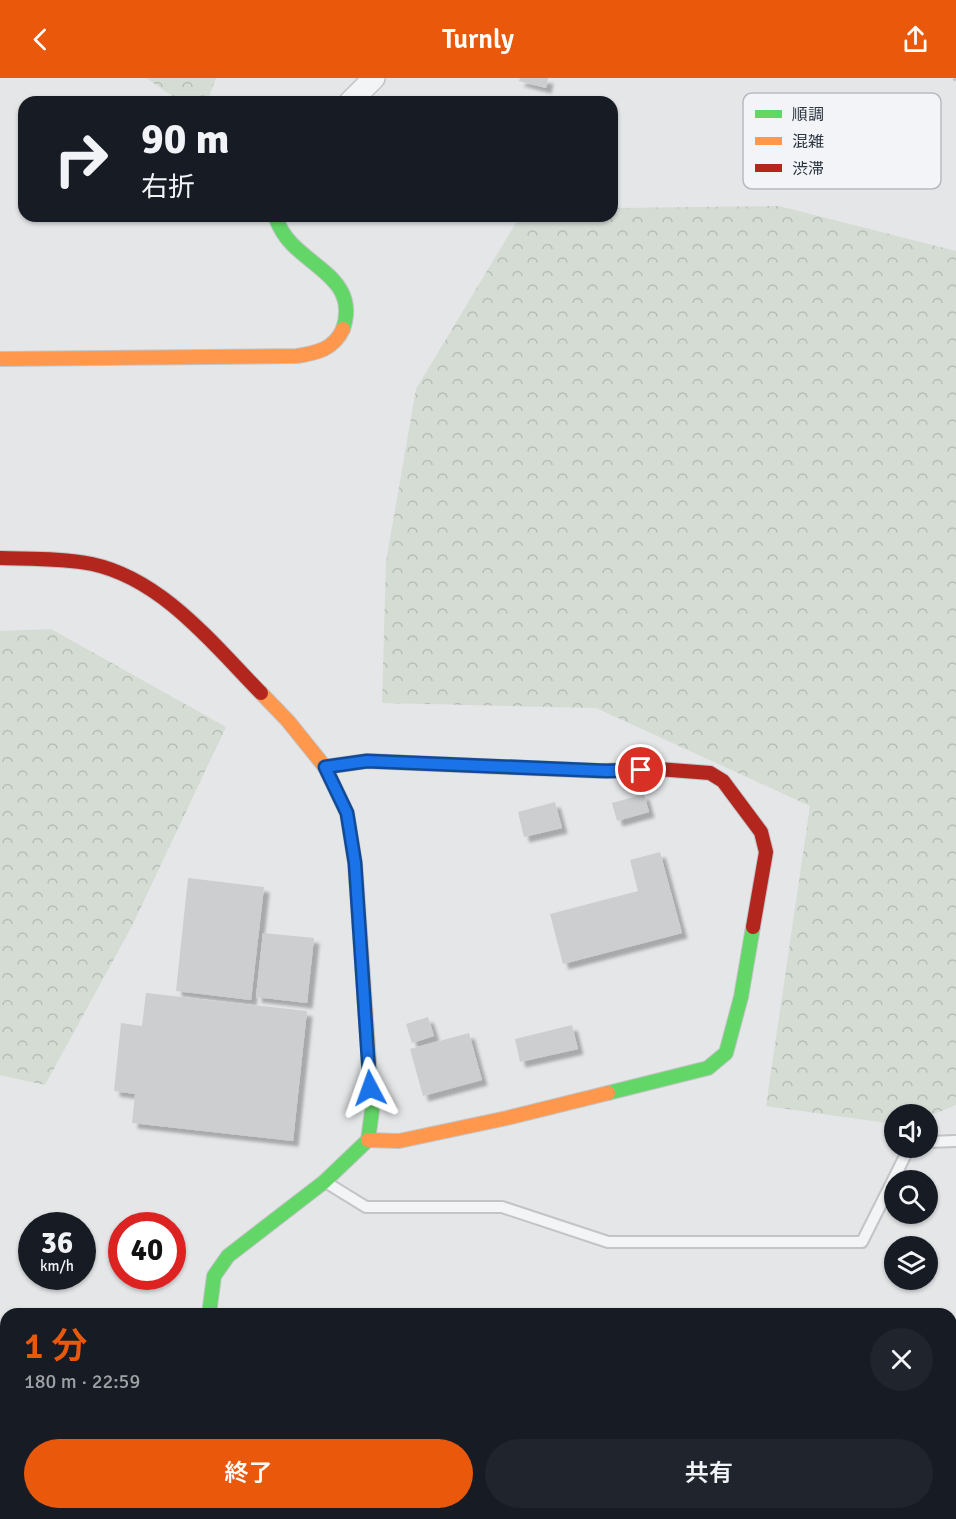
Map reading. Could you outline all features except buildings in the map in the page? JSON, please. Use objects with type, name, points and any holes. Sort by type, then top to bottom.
[{"type":"street","points":[[356,96],[374,78]]},
{"type":"street","points":[[0,359],[137,359],[301,355],[332,346],[339,337],[347,311],[344,294],[331,275],[286,239],[277,222]]},
{"type":"street","points":[[0,558],[91,564],[118,572],[153,592],[190,621],[288,721],[325,767],[347,813],[355,863],[372,1111],[368,1140],[324,1182],[228,1256],[214,1276],[210,1308]]},
{"type":"street","points":[[325,767],[367,761],[607,771],[658,769],[710,773],[723,781],[761,832],[766,852],[741,997],[726,1053],[708,1068],[507,1118],[410,1139],[368,1140]]},
{"type":"lane","points":[[938,1142],[956,1141]]},
{"type":"lane","points":[[324,1182],[366,1207],[502,1207],[608,1242],[862,1242],[904,1158]]},
{"type":"green space","points":[[146,78],[216,78],[209,96],[172,96]]},
{"type":"green space","points":[[779,206],[956,251],[956,1105],[938,1112],[938,1104],[884,1104],[884,1123],[766,1106],[810,806],[596,708],[382,703],[386,562],[416,389],[516,222],[618,222],[618,208]]},
{"type":"green space","points":[[51,629],[226,727],[132,926],[45,1085],[0,1075],[0,631]]},
{"type":"traffic: fast","points":[[278,222],[289,241],[323,270],[340,289],[345,300],[346,313],[343,329]]},
{"type":"traffic: fast","points":[[608,1093],[708,1068],[726,1053],[741,997],[753,927]]},
{"type":"traffic: fast","points":[[210,1308],[214,1276],[228,1256],[324,1182],[368,1140],[372,1111],[369,1062]]},
{"type":"traffic: slow","points":[[0,359],[297,356],[330,346],[343,329]]},
{"type":"traffic: slow","points":[[261,693],[288,721],[325,767],[347,813],[355,863],[369,1062]]},
{"type":"traffic: slow","points":[[325,767],[367,761],[600,771]]},
{"type":"traffic: slow","points":[[368,1140],[399,1141],[608,1093]]},
{"type":"traffic: jam","points":[[0,558],[92,564],[117,572],[141,584],[164,598],[185,616],[261,693]]},
{"type":"traffic: jam","points":[[600,771],[658,769],[710,773],[723,781],[761,832],[766,852],[753,927]]},
{"type":"route","points":[[370,1088],[355,863],[347,813],[325,767],[367,761],[607,771],[641,770]]}]
